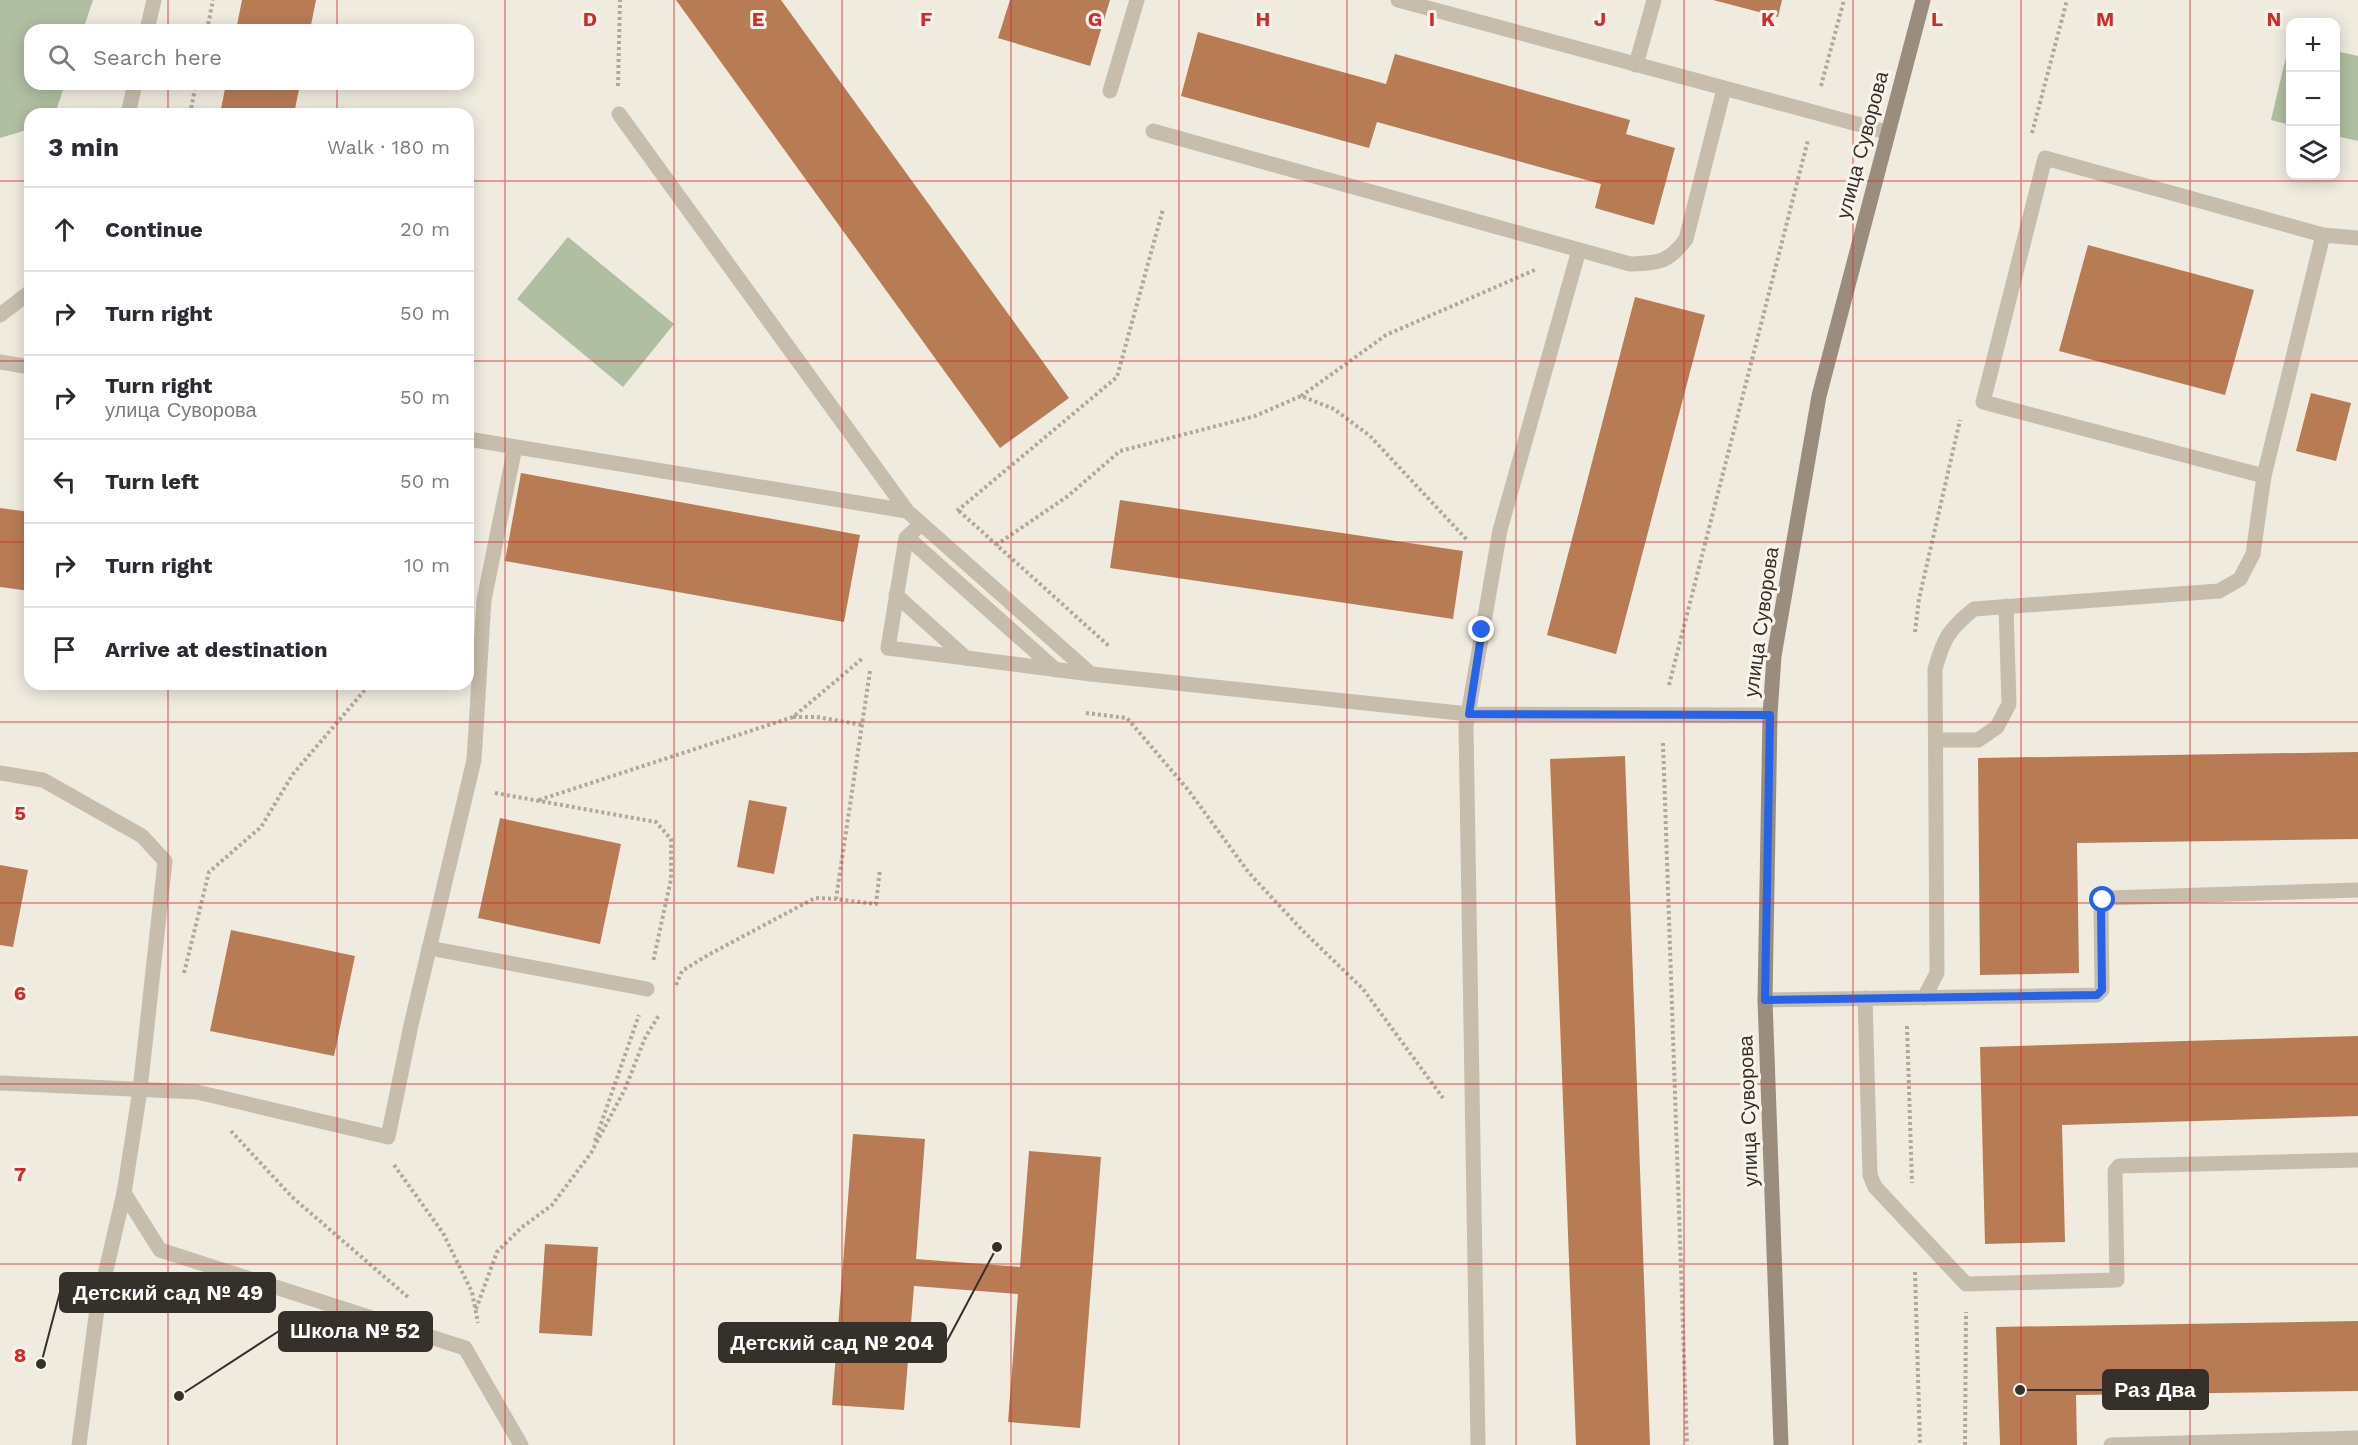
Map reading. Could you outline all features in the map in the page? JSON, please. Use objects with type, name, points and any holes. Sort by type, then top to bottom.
[{"type":"main road","name":"улица Суворова","points":[[1780,1445],[1765,1000],[1770,715],[1774,656],[1819,396],[1923,0]]},
{"type":"street","points":[[148,24],[154,0]]},
{"type":"street","points":[[1110,91],[1137,0]]},
{"type":"street","points":[[1398,0],[1887,132]]},
{"type":"street","points":[[1636,65],[1654,0]]},
{"type":"street","points":[[1153,131],[1630,264],[1659,262],[1676,254],[1686,240],[1724,89]]},
{"type":"street","points":[[129,108],[134,90]]},
{"type":"street","points":[[619,114],[907,511],[1090,674]]},
{"type":"street","points":[[2264,476],[1983,402],[2045,158],[2323,235],[2358,238]]},
{"type":"street","points":[[1924,998],[1937,973],[1935,669],[1942,644],[1953,626],[1974,609],[2219,591],[2240,579],[2253,554],[2264,476],[2323,235]]},
{"type":"street","points":[[1478,1445],[1466,726],[1500,530],[1579,250]]},
{"type":"street","points":[[0,315],[24,297]]},
{"type":"street","points":[[0,362],[24,366]]},
{"type":"street","points":[[474,440],[907,511]]},
{"type":"street","points":[[0,1083],[197,1092],[388,1137],[411,1025],[474,760],[484,600],[515,447]]},
{"type":"street","points":[[921,524],[907,537],[888,648],[1090,674],[1469,714],[1770,715]]},
{"type":"street","points":[[907,537],[1056,670]]},
{"type":"street","points":[[896,596],[966,658]]},
{"type":"street","points":[[1936,740],[1978,740],[1997,727],[2009,704],[2006,606]]},
{"type":"street","points":[[0,773],[43,780],[142,836],[165,861],[140,1090],[124,1193],[97,1308],[79,1445]]},
{"type":"street","points":[[1765,1000],[2097,995],[2102,990],[2101,906],[2103,900],[2108,898],[2358,890]]},
{"type":"street","points":[[429,948],[647,989]]},
{"type":"street","points":[[1865,998],[1869,1175],[1875,1187],[1966,1284],[2117,1280],[2115,1171],[2119,1166],[2358,1160]]},
{"type":"street","points":[[124,1193],[160,1250],[465,1348],[521,1445]]},
{"type":"street","points":[[2111,1445],[2358,1438]]},
{"type":"path","points":[[208,24],[213,0]]},
{"type":"path","points":[[618,93],[620,0]]},
{"type":"path","points":[[191,108],[195,90]]},
{"type":"path","points":[[958,511],[1117,377],[1162,209]]},
{"type":"path","points":[[996,545],[1068,496],[1120,451],[1255,416],[1301,396],[1386,335],[1579,250]]},
{"type":"path","points":[[1301,396],[1334,409],[1370,436],[1475,549]]},
{"type":"path","points":[[907,511],[915,504],[958,511],[1110,647],[1122,648]]},
{"type":"path","points":[[793,717],[865,657]]},
{"type":"path","points":[[836,899],[872,660]]},
{"type":"path","points":[[182,984],[209,872],[261,827],[292,774],[365,690]]},
{"type":"path","points":[[1086,713],[1127,718],[1189,791],[1249,873],[1303,931],[1363,989],[1473,1139]]},
{"type":"path","points":[[539,801],[793,717],[817,717],[863,724]]},
{"type":"path","points":[[467,788],[656,822],[671,839],[671,879],[647,989],[591,1153]]},
{"type":"path","points":[[673,991],[682,971],[816,898],[876,904],[880,869]]},
{"type":"path","points":[[476,1309],[497,1252],[521,1228],[552,1205],[591,1153],[625,1089],[645,1038],[663,1010]]},
{"type":"path","points":[[197,1092],[292,1197],[413,1301]]},
{"type":"path","points":[[388,1137],[395,1167],[444,1233],[472,1292],[479,1329]]},
{"type":"path","points":[[1965,1445],[1966,1284]]},
{"type":"green space","points":[[0,0],[93,0],[85,24],[24,24],[24,90],[63,90],[57,108],[24,108],[24,131],[0,138]]},
{"type":"green space","points":[[2340,52],[2358,56],[2358,141],[2340,137]]},
{"type":"green space","points":[[2286,57],[2286,124],[2271,120]]},
{"type":"green space","points":[[568,237],[674,324],[623,387],[517,299]]},
{"type":"building","points":[[242,0],[316,0],[311,24],[237,24]]},
{"type":"building","points":[[676,0],[781,0],[1069,398],[1000,448]]},
{"type":"building","points":[[1010,0],[1110,0],[1090,66],[998,38]]},
{"type":"building","points":[[1713,0],[1782,0],[1778,17]]},
{"type":"building","points":[[1198,32],[1386,84],[1395,54],[1630,120],[1626,134],[1675,148],[1654,225],[1595,208],[1601,184],[1377,122],[1369,148],[1181,96]]},
{"type":"building","points":[[225,90],[299,90],[295,108],[221,108]]},
{"type":"building","points":[[2088,245],[2254,290],[2225,395],[2059,351]]},
{"type":"building","points":[[1635,297],[1705,315],[1616,654],[1547,635]]},
{"type":"building","points":[[2311,393],[2351,403],[2336,461],[2296,451]]},
{"type":"building","points":[[521,473],[860,535],[844,622],[505,561]]},
{"type":"building","points":[[1120,500],[1463,551],[1453,619],[1110,568]]},
{"type":"building","points":[[0,508],[24,511],[24,590],[0,587]]},
{"type":"building","points":[[2358,752],[2358,839],[2077,843],[2079,973],[1980,975],[1978,758]]},
{"type":"building","points":[[1625,756],[1650,1445],[1576,1445],[1550,759]]},
{"type":"building","points":[[749,800],[787,807],[774,874],[737,867]]},
{"type":"building","points":[[500,818],[621,844],[600,944],[478,918]]},
{"type":"building","points":[[0,865],[28,870],[13,947],[0,945]]},
{"type":"building","points":[[231,930],[355,956],[334,1056],[210,1031]]},
{"type":"building","points":[[2358,1036],[2358,1116],[2062,1125],[2065,1242],[1985,1244],[1980,1047]]},
{"type":"building","points":[[853,1134],[925,1139],[916,1259],[1020,1267],[1029,1151],[1101,1157],[1080,1428],[1008,1422],[1018,1294],[914,1286],[904,1410],[832,1405]]},
{"type":"building","points":[[545,1244],[598,1247],[592,1336],[539,1333]]},
{"type":"building","points":[[2358,1321],[2358,1391],[2076,1395],[2077,1445],[2000,1445],[1996,1327]]},
{"type":"place","name":"Детский сад № 204","points":[[997,1247]]},
{"type":"place","name":"Детский сад № 49","points":[[41,1364]]},
{"type":"place","name":"Раз Два","points":[[2020,1390]]},
{"type":"place","name":"Школа № 52","points":[[179,1396]]},
{"type":"route","points":[[1482,630],[1469,714],[1770,715],[1765,1000],[2097,995],[2102,990],[2101,906],[2103,900]]}]
